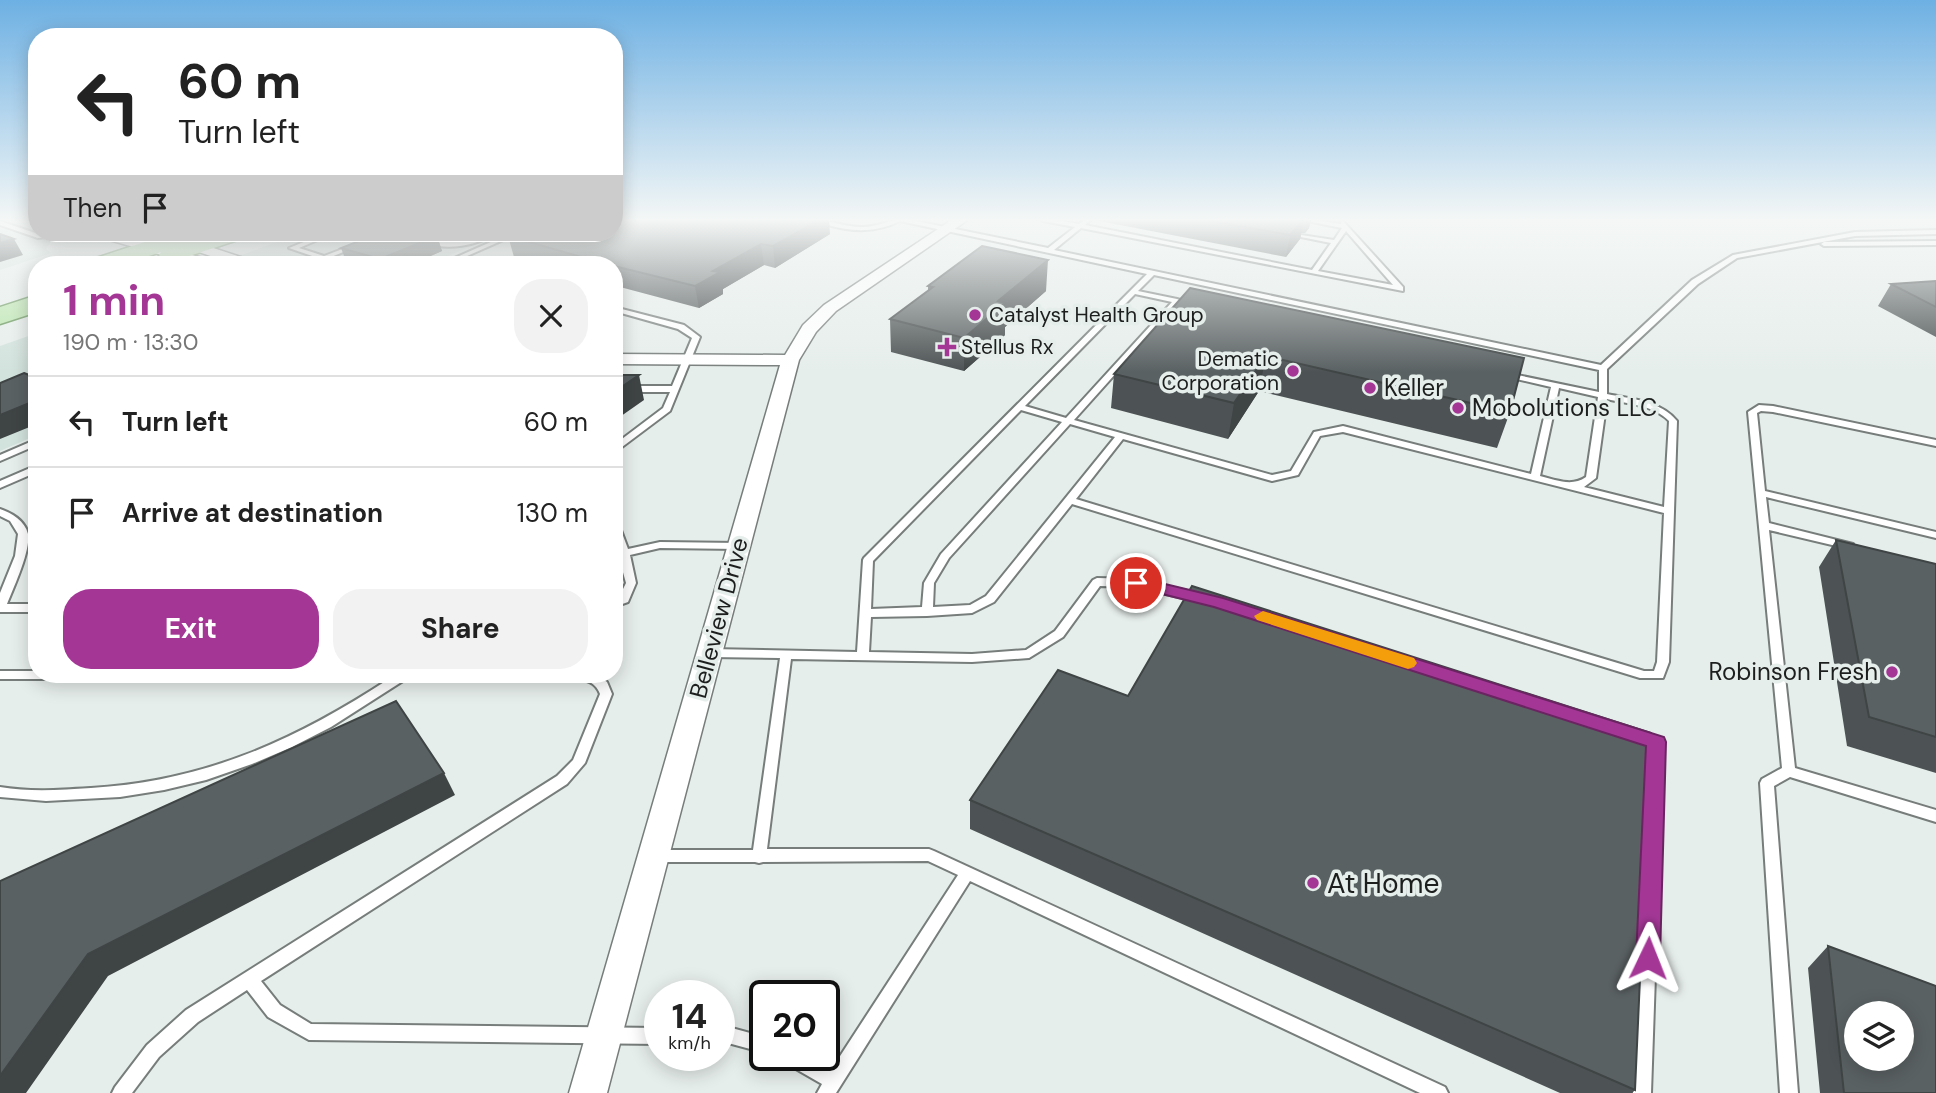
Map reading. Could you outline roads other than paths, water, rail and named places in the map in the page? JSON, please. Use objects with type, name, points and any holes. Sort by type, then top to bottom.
[{"type":"main road","points":[[0,299],[28,289]]},
{"type":"main road","points":[[0,316],[28,306]]},
{"type":"street","name":"Belleview Drive","points":[[588,1093],[790,360],[808,328],[830,308],[887,270]]},
{"type":"street","points":[[623,359],[790,360]]},
{"type":"lane","points":[[1144,270],[1604,368]]},
{"type":"lane","points":[[1304,270],[1400,289],[1383,270]]},
{"type":"lane","points":[[1568,486],[1583,484],[1591,478],[1603,395],[1604,368],[1695,282],[1713,270]]},
{"type":"lane","points":[[863,656],[868,560],[1153,272]]},
{"type":"lane","points":[[1134,292],[1205,307]]},
{"type":"lane","points":[[927,612],[929,583],[945,556],[1177,302]]},
{"type":"lane","points":[[623,311],[690,330],[696,337],[667,409],[623,443]]},
{"type":"lane","points":[[1070,500],[1644,675],[1659,675],[1663,662],[1673,421],[1666,413],[1654,407],[1502,373]]},
{"type":"lane","points":[[1535,478],[1556,385]]},
{"type":"lane","points":[[623,389],[676,389]]},
{"type":"lane","points":[[1019,407],[1272,478],[1296,472],[1317,434],[1343,429],[1668,511]]},
{"type":"lane","points":[[1789,771],[1752,412],[1759,408],[1936,443]]},
{"type":"lane","points":[[865,612],[972,609],[990,600],[1121,436]]},
{"type":"lane","points":[[0,458],[28,446]]},
{"type":"lane","points":[[0,485],[28,472]]},
{"type":"lane","points":[[1760,493],[1936,535]]},
{"type":"lane","points":[[0,512],[14,519],[23,534],[20,556],[0,607],[28,608]]},
{"type":"lane","points":[[1763,525],[1856,548]]},
{"type":"lane","points":[[623,599],[631,583],[624,553],[660,545],[739,546]]},
{"type":"lane","points":[[709,653],[972,658],[1029,654],[1059,634],[1097,582],[1136,583],[1217,602]]},
{"type":"lane","points":[[760,857],[786,654]]},
{"type":"lane","points":[[0,675],[28,675]]},
{"type":"lane","points":[[0,792],[21,796],[118,794],[180,782],[256,759],[322,729],[391,683]]},
{"type":"lane","points":[[121,1093],[153,1051],[192,1016],[562,780],[578,763],[606,694],[600,683]]},
{"type":"lane","points":[[1630,734],[1657,742],[1642,1093]]},
{"type":"lane","points":[[1789,1093],[1767,783],[1789,771],[1936,816]]},
{"type":"lane","points":[[655,856],[929,855],[1439,1093]]},
{"type":"lane","points":[[809,1071],[830,1087],[968,872]]},
{"type":"lane","points":[[249,979],[274,1011],[309,1032],[644,1036]]},
{"type":"place","name":"Catalyst Health Group","points":[[975,315]]},
{"type":"place","name":"Stellus Rx","points":[[947,347]]},
{"type":"place","name":"Dematic Corporation","points":[[1293,371]]},
{"type":"place","name":"Keller","points":[[1370,388]]},
{"type":"place","name":"Mobolutions LLC","points":[[1458,408]]},
{"type":"place","name":"Robinson Fresh","points":[[1892,672]]},
{"type":"place","name":"At Home","points":[[1313,883]]}]
